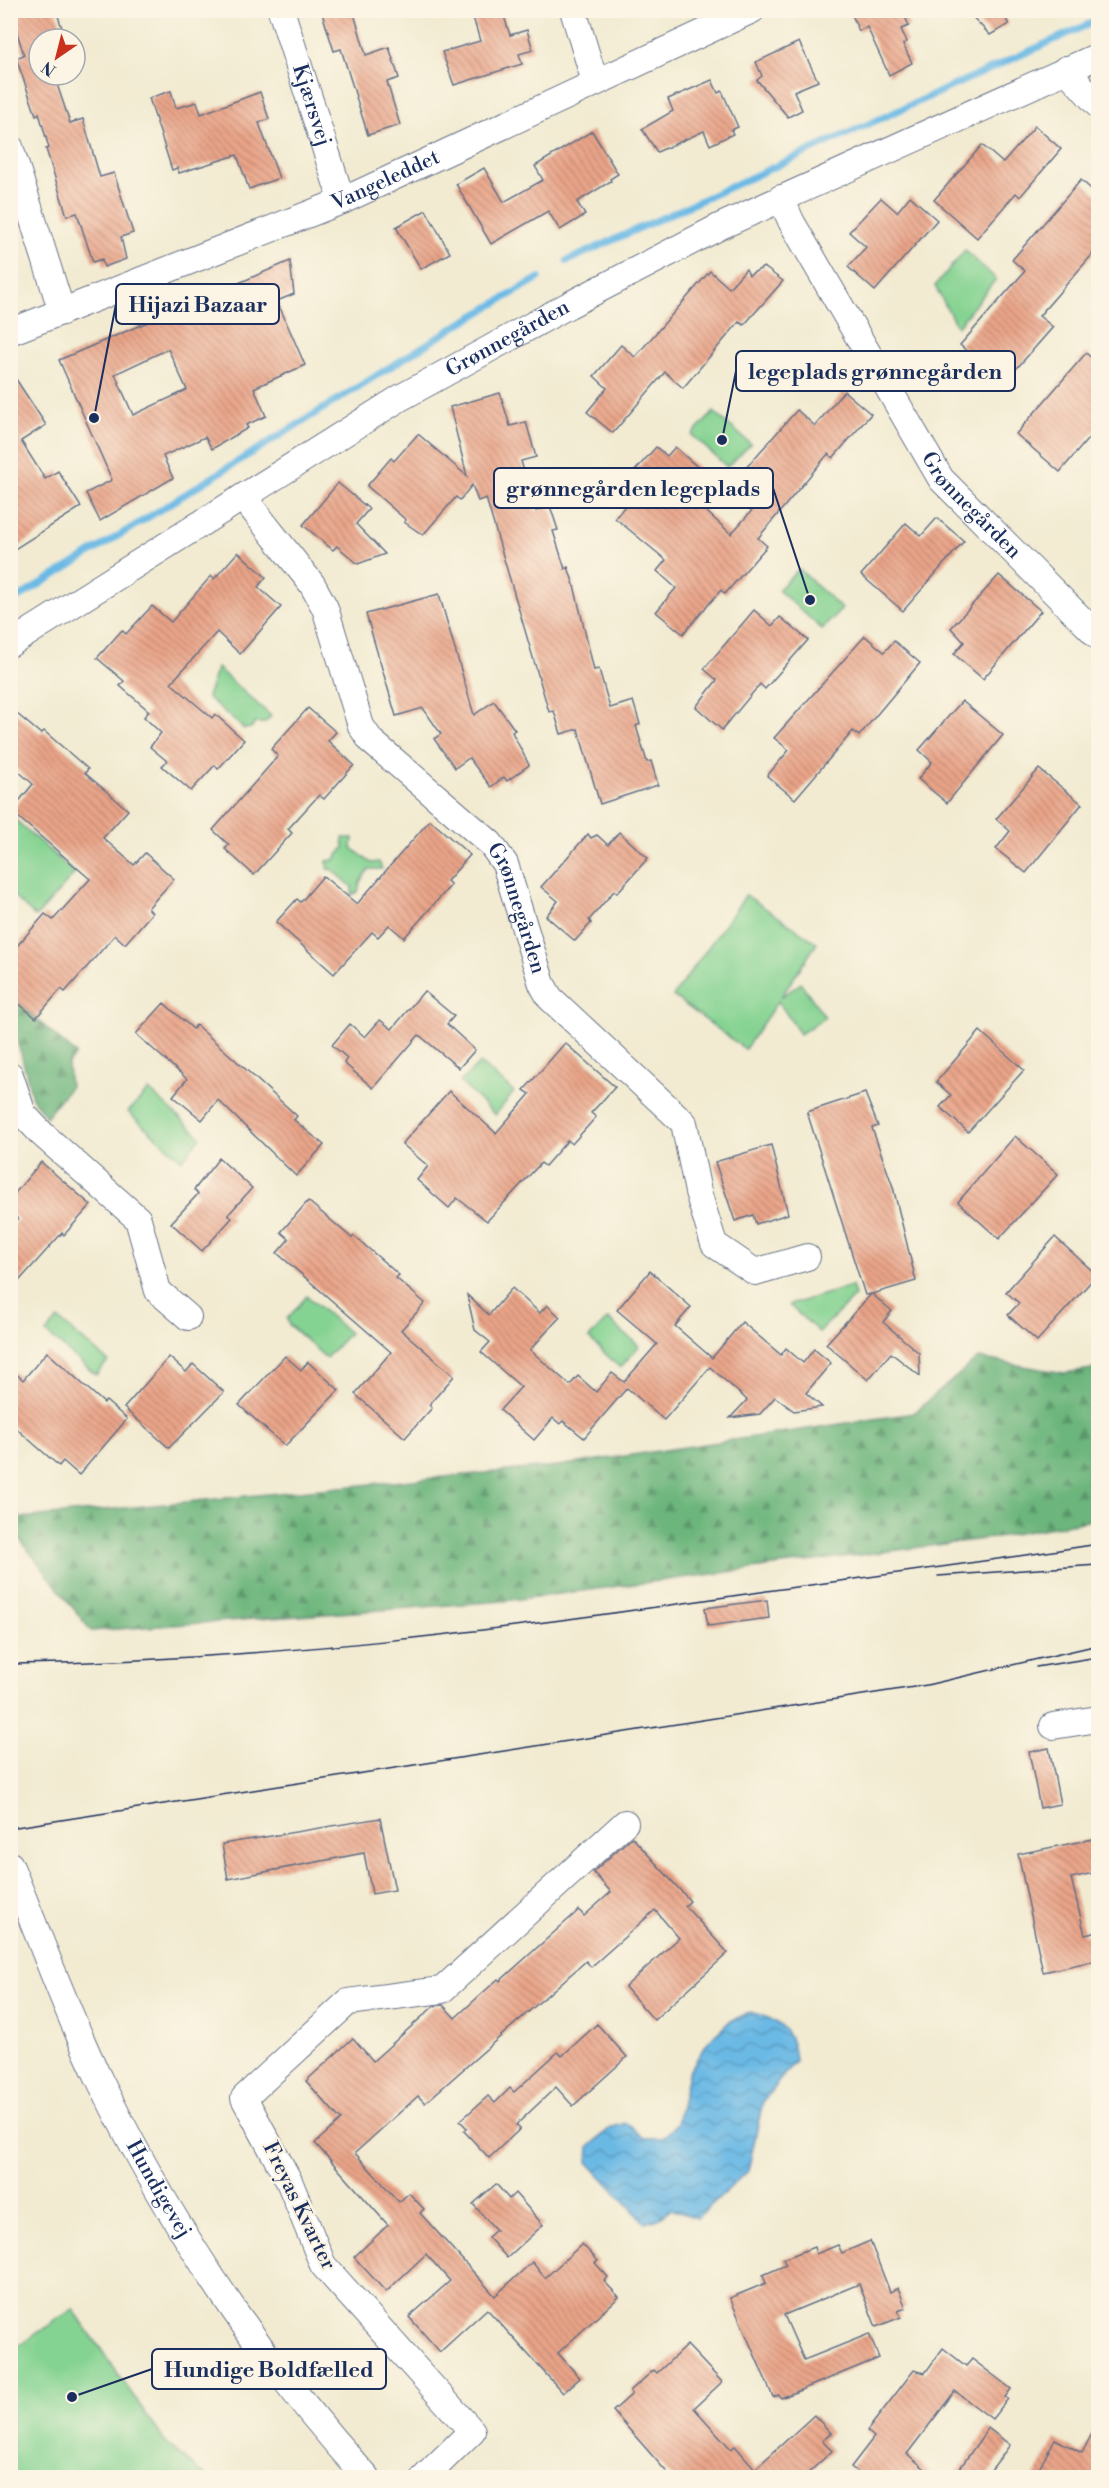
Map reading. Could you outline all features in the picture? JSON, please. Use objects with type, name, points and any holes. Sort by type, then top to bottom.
[{"type":"street","name":"Kjærsvej","points":[[281,10],[342,201]]},
{"type":"street","points":[[573,10],[595,81]]},
{"type":"street","name":"Vangeleddet","points":[[10,332],[342,201],[595,81],[752,10]]},
{"type":"street","name":"Grønnegården","points":[[10,644],[400,398],[681,245],[1098,56]]},
{"type":"street","points":[[1066,69],[1098,105]]},
{"type":"street","points":[[10,147],[63,312]]},
{"type":"street","name":"Grønnegården","points":[[781,198],[791,221],[941,479],[1098,636]]},
{"type":"street","name":"Grønnegården","points":[[243,497],[312,584],[325,608],[361,726],[371,741],[490,843],[505,864],[542,984],[550,998],[684,1123],[698,1192],[714,1244],[755,1272],[807,1257]]},
{"type":"street","points":[[10,1075],[23,1114],[42,1134],[138,1219],[158,1291],[188,1317]]},
{"type":"street","points":[[1053,1726],[1098,1719]]},
{"type":"street","name":"Freyas Kvarter","points":[[424,2478],[472,2431],[323,2265],[290,2181],[243,2098],[348,2002],[442,1990],[625,1823]]},
{"type":"street","name":"Hundigevej","points":[[13,1871],[78,2034],[126,2131],[164,2199],[207,2269],[252,2335],[310,2410],[367,2478]]},
{"type":"green space","points":[[965,250],[996,279],[957,327],[935,286]]},
{"type":"green space","points":[[714,412],[751,444],[727,467],[692,435]]},
{"type":"green space","points":[[799,569],[842,609],[822,629],[778,590]]},
{"type":"green space","points":[[217,668],[271,716],[265,723],[255,723],[251,728],[244,729],[207,697]]},
{"type":"green space","points":[[11,816],[75,873],[36,917],[11,894]]},
{"type":"green space","points":[[343,838],[353,838],[352,848],[371,863],[379,862],[382,869],[369,869],[360,882],[358,892],[352,895],[352,887],[333,870],[328,869],[327,861],[334,860],[344,848]]},
{"type":"green space","points":[[746,895],[817,943],[781,997],[801,983],[825,1017],[800,1034],[778,1001],[745,1049],[673,996]]},
{"type":"green space","points":[[10,996],[76,1054],[68,1064],[70,1087],[46,1117],[32,1098],[21,1053],[11,1028]]},
{"type":"green space","points":[[480,1063],[514,1092],[495,1115],[460,1082]]},
{"type":"green space","points":[[149,1090],[201,1137],[182,1160],[128,1112]]},
{"type":"green space","points":[[852,1286],[855,1296],[819,1332],[789,1305]]},
{"type":"green space","points":[[307,1296],[349,1333],[326,1358],[289,1325],[287,1319]]},
{"type":"green space","points":[[58,1319],[108,1361],[96,1375],[46,1333]]},
{"type":"green space","points":[[608,1319],[639,1346],[620,1368],[589,1338]]},
{"type":"green space","points":[[978,1358],[1064,1373],[1098,1368],[1098,1519],[991,1538],[504,1601],[91,1631],[11,1528],[11,1519],[558,1466],[914,1413]]},
{"type":"green space","points":[[73,2309],[166,2443],[207,2477],[11,2477],[11,2351]]},
{"type":"water","points":[[750,2012],[769,2018],[783,2027],[791,2041],[795,2061],[763,2101],[748,2171],[697,2218],[671,2209],[656,2220],[645,2223],[588,2162],[589,2147],[610,2128],[626,2123],[644,2138],[663,2138],[677,2124],[688,2073],[707,2043],[729,2022]]},
{"type":"building","points":[[10,10],[56,10],[62,27],[27,27],[27,87],[58,87],[70,123],[83,119],[100,177],[114,173],[133,233],[121,237],[126,259],[104,267],[102,259],[93,262],[77,213],[67,216],[46,149],[49,148],[39,113],[36,115],[16,58],[24,55]]},
{"type":"building","points":[[321,10],[353,10],[366,55],[389,47],[399,78],[387,82],[400,125],[368,135],[341,49],[334,51]]},
{"type":"building","points":[[493,10],[502,10],[510,35],[527,30],[533,50],[519,54],[522,64],[454,85],[442,52],[480,41],[473,17]]},
{"type":"building","points":[[850,10],[906,10],[903,12],[909,26],[901,29],[907,42],[903,44],[912,63],[889,75],[867,27],[859,31]]},
{"type":"building","points":[[966,10],[1000,10],[1009,24],[990,35]]},
{"type":"building","points":[[799,42],[818,81],[794,91],[802,110],[788,117],[757,80],[762,76],[756,62]]},
{"type":"building","points":[[712,80],[718,93],[722,91],[738,127],[731,130],[733,134],[710,145],[704,131],[657,152],[642,129],[673,111],[668,99]]},
{"type":"building","points":[[171,91],[176,108],[197,102],[201,114],[260,92],[269,119],[259,123],[279,178],[249,189],[237,155],[179,173],[177,168],[172,170],[149,98]]},
{"type":"building","points":[[1035,126],[1061,149],[1020,197],[1016,193],[977,238],[934,200],[982,145],[1003,163]]},
{"type":"building","points":[[592,131],[618,174],[610,179],[611,181],[577,202],[585,215],[560,230],[548,211],[491,244],[456,184],[484,168],[504,202],[543,180],[535,166]]},
{"type":"building","points":[[1081,180],[1098,195],[1098,248],[1039,316],[1053,327],[1003,384],[960,345],[1025,271],[1012,260]]},
{"type":"building","points":[[910,196],[937,220],[875,291],[848,267],[866,247],[849,232],[881,198],[897,212]]},
{"type":"building","points":[[426,210],[450,253],[421,269],[396,227]]},
{"type":"building","points":[[290,261],[294,294],[277,301],[305,365],[254,388],[266,416],[246,425],[248,428],[212,449],[205,437],[163,456],[173,478],[100,521],[86,493],[112,480],[59,360]],"holes":[[[168,349],[187,390],[133,415],[115,374]]]},
{"type":"building","points":[[764,267],[783,281],[744,325],[739,322],[683,388],[665,372],[613,433],[587,412],[607,388],[594,376],[621,345],[635,357],[710,271],[729,288],[746,269],[749,275]]},
{"type":"building","points":[[1086,353],[1098,364],[1098,427],[1060,472],[1016,434]]},
{"type":"building","points":[[10,370],[46,425],[21,441],[45,479],[58,471],[81,507],[10,552]]},
{"type":"building","points":[[844,391],[871,414],[833,458],[828,454],[758,538],[767,546],[725,594],[721,590],[683,634],[656,612],[676,588],[657,571],[666,560],[615,518],[636,493],[625,482],[656,447],[667,456],[675,447],[702,471],[685,492],[731,534],[755,507],[744,498],[750,491],[736,479],[797,410],[815,426]]},
{"type":"building","points":[[500,393],[510,426],[526,422],[536,457],[521,461],[536,511],[550,506],[558,530],[553,531],[565,569],[568,567],[574,585],[594,670],[599,669],[610,708],[633,701],[640,724],[636,726],[647,762],[651,761],[658,785],[600,804],[578,729],[561,734],[554,711],[549,712],[486,498],[478,501],[472,485],[460,500],[456,497],[423,535],[404,522],[406,520],[367,486],[391,458],[394,461],[418,434],[467,476],[450,407]]},
{"type":"building","points":[[338,483],[369,509],[356,524],[385,554],[358,564],[337,546],[333,550],[303,525]]},
{"type":"building","points":[[937,518],[964,541],[903,611],[861,575],[906,523],[921,536]]},
{"type":"building","points":[[238,552],[266,577],[258,587],[281,607],[240,654],[217,632],[171,683],[212,718],[215,714],[244,740],[218,769],[215,765],[191,791],[162,766],[167,761],[150,747],[161,733],[144,717],[149,711],[120,686],[124,681],[97,658],[122,630],[126,634],[152,606],[171,622],[211,576],[214,579]]},
{"type":"building","points":[[999,575],[1041,611],[983,679],[954,654],[964,642],[951,628]]},
{"type":"building","points":[[439,594],[474,715],[494,701],[515,730],[512,732],[529,765],[507,781],[504,777],[491,787],[469,758],[455,768],[434,739],[441,734],[423,708],[396,716],[366,614]]},
{"type":"building","points":[[754,610],[772,626],[780,617],[808,640],[765,689],[760,684],[722,730],[696,707],[717,680],[704,669]]},
{"type":"building","points":[[865,636],[884,652],[894,641],[920,663],[859,736],[853,731],[795,799],[767,776],[789,750],[774,738]]},
{"type":"building","points":[[962,701],[1003,735],[947,803],[918,779],[932,762],[919,750]]},
{"type":"building","points":[[10,708],[41,734],[44,731],[88,769],[85,773],[128,810],[103,838],[134,865],[145,853],[174,879],[148,908],[152,913],[125,944],[115,935],[65,992],[61,989],[36,1018],[10,996],[10,954],[45,914],[53,920],[90,879],[11,811],[33,784],[10,764]]},
{"type":"building","points":[[308,708],[336,732],[328,741],[354,765],[324,799],[319,795],[288,829],[292,833],[254,875],[225,849],[229,845],[213,830],[278,756],[271,749]]},
{"type":"building","points":[[1039,769],[1082,804],[1026,873],[996,849],[1010,831],[996,819]]},
{"type":"building","points":[[430,820],[470,855],[447,881],[451,885],[404,938],[389,925],[378,937],[372,932],[334,974],[276,922],[297,899],[301,902],[323,876],[357,904]]},
{"type":"building","points":[[619,832],[648,858],[617,893],[614,891],[589,920],[591,923],[575,941],[546,916],[558,901],[541,887],[588,834],[591,838],[597,835],[608,845]]},
{"type":"building","points":[[424,991],[454,1016],[447,1024],[475,1050],[459,1068],[419,1035],[373,1088],[344,1063],[347,1058],[332,1045],[350,1024],[365,1037],[380,1020],[392,1029]]},
{"type":"building","points":[[164,1003],[193,1029],[196,1025],[297,1116],[294,1120],[324,1145],[296,1176],[218,1100],[202,1120],[173,1096],[187,1079],[136,1034]]},
{"type":"building","points":[[980,1031],[1024,1070],[968,1132],[940,1107],[951,1095],[936,1082]]},
{"type":"building","points":[[565,1043],[615,1087],[591,1113],[596,1117],[572,1144],[568,1140],[545,1166],[541,1163],[487,1221],[457,1198],[449,1208],[417,1180],[428,1166],[402,1144],[449,1091],[496,1133],[530,1094],[524,1090]]},
{"type":"building","points":[[865,1093],[878,1126],[872,1128],[893,1187],[916,1281],[872,1294],[892,1311],[883,1322],[919,1353],[920,1376],[891,1353],[868,1380],[826,1344],[871,1294],[865,1295],[807,1112]]},
{"type":"building","points":[[1015,1136],[1058,1174],[999,1239],[958,1202]]},
{"type":"building","points":[[771,1145],[788,1214],[756,1224],[753,1215],[735,1221],[715,1162]]},
{"type":"building","points":[[219,1158],[252,1188],[228,1215],[232,1218],[202,1251],[171,1223],[198,1194],[194,1190]]},
{"type":"building","points":[[41,1162],[91,1205],[64,1235],[62,1233],[10,1291],[10,1228],[18,1219],[10,1212],[10,1199]]},
{"type":"building","points":[[308,1201],[352,1238],[354,1236],[399,1275],[396,1278],[425,1303],[401,1330],[454,1376],[429,1405],[432,1408],[405,1438],[355,1394],[391,1352],[277,1253],[289,1239],[281,1232]]},
{"type":"building","points":[[1055,1237],[1097,1275],[1037,1341],[1008,1315],[1019,1303],[1006,1292]]},
{"type":"building","points":[[650,1271],[691,1307],[675,1326],[712,1358],[742,1322],[781,1355],[786,1348],[803,1363],[814,1349],[831,1363],[806,1393],[822,1407],[794,1411],[775,1397],[760,1414],[730,1418],[747,1400],[710,1367],[664,1420],[627,1388],[584,1438],[563,1421],[560,1424],[553,1418],[534,1440],[500,1410],[521,1387],[481,1352],[490,1342],[475,1330],[467,1295],[489,1315],[512,1288],[540,1313],[547,1305],[560,1317],[530,1350],[570,1385],[578,1376],[596,1392],[612,1373],[624,1382],[657,1344],[617,1310]]},
{"type":"building","points":[[47,1352],[104,1403],[106,1401],[127,1419],[79,1475],[63,1461],[59,1466],[10,1423],[10,1368],[23,1380]]},
{"type":"building","points":[[285,1356],[301,1370],[308,1362],[339,1390],[285,1446],[239,1405]]},
{"type":"building","points":[[169,1357],[186,1372],[193,1364],[224,1392],[169,1448],[124,1408]]},
{"type":"building","points":[[767,1600],[769,1618],[708,1626],[705,1608]]},
{"type":"building","points":[[1049,1748],[1060,1804],[1040,1808],[1029,1752]]},
{"type":"building","points":[[380,1818],[395,1890],[372,1894],[364,1853],[228,1879],[222,1844]]},
{"type":"building","points":[[632,1837],[690,1901],[685,1906],[728,1953],[654,2020],[625,1987],[679,1938],[655,1910],[591,1967],[586,1961],[425,2103],[418,2096],[355,2153],[399,2202],[409,2193],[424,2209],[420,2213],[495,2296],[532,2262],[545,2278],[582,2244],[598,2261],[595,2263],[608,2277],[604,2281],[619,2297],[558,2353],[580,2378],[563,2393],[487,2309],[440,2352],[409,2317],[450,2281],[426,2254],[386,2292],[354,2257],[388,2225],[315,2143],[341,2120],[306,2081],[353,2038],[373,2061],[434,2006],[443,2005],[455,2018],[579,1910],[584,1916],[611,1892],[593,1872]]},
{"type":"building","points":[[1098,1838],[1098,1872],[1071,1878],[1085,1935],[1098,1932],[1098,1960],[1043,1972],[1018,1854]]},
{"type":"building","points":[[597,2024],[627,2057],[573,2106],[556,2087],[516,2125],[520,2129],[489,2158],[464,2131],[467,2128],[460,2121],[488,2096],[495,2103],[510,2088],[514,2092],[558,2052],[562,2056]]},
{"type":"building","points":[[496,2184],[509,2199],[515,2193],[543,2225],[507,2258],[488,2237],[496,2230],[473,2204]]},
{"type":"building","points":[[870,2241],[890,2292],[898,2288],[906,2308],[898,2311],[901,2317],[876,2327],[859,2284],[784,2315],[804,2360],[869,2334],[879,2358],[781,2398],[779,2395],[773,2397],[730,2298],[766,2283],[763,2275],[786,2265],[783,2259],[814,2247],[816,2254],[838,2245],[842,2253]]},
{"type":"building","points":[[687,2345],[722,2382],[694,2408],[731,2449],[735,2446],[755,2469],[814,2415],[831,2433],[822,2441],[832,2451],[803,2478],[672,2478],[613,2411],[632,2394],[630,2391],[654,2370],[657,2373]]},
{"type":"building","points":[[943,2348],[966,2366],[972,2359],[997,2378],[1011,2389],[1005,2397],[1008,2399],[992,2419],[955,2391],[907,2454],[936,2478],[864,2478],[851,2467],[874,2437],[867,2431],[914,2370],[925,2373]]},
{"type":"building","points":[[1098,2422],[1098,2478],[1034,2478],[1055,2439],[1082,2453]]},
{"type":"building","points":[[988,2428],[1010,2445],[985,2478],[953,2478]]},
{"type":"waterway","points":[[567,261],[1098,20]]},
{"type":"waterway","points":[[10,603],[453,328],[539,278]]},
{"type":"tram line","points":[[10,1664],[193,1657],[467,1632],[1098,1544]]},
{"type":"tram line","points":[[938,1576],[1098,1565]]},
{"type":"tram line","points":[[10,1828],[927,1685],[1098,1645]]},
{"type":"tram line","points":[[1036,1667],[1098,1657]]},
{"type":"place","name":"Hijazi Bazaar","points":[[94,418]]},
{"type":"place","name":"legeplads grønnegården","points":[[722,440]]},
{"type":"place","name":"grønnegården legeplads","points":[[810,600]]},
{"type":"place","name":"Hundige Boldfælled","points":[[72,2397]]}]
